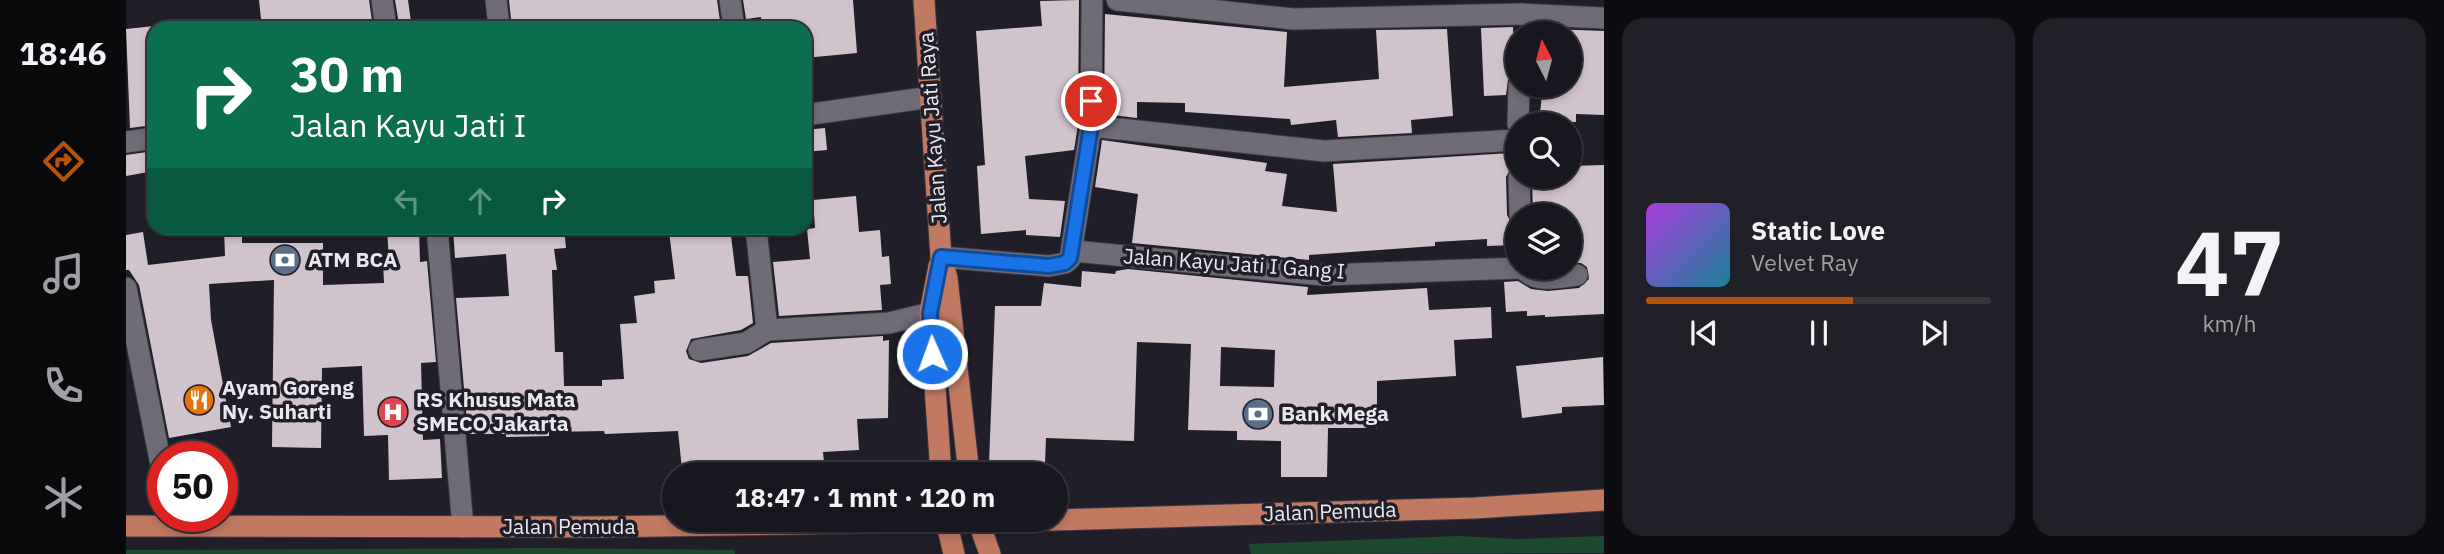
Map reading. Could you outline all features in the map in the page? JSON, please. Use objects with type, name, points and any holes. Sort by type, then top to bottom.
[{"type":"main road","name":"Jalan Kayu Jati Raya","points":[[924,0],[941,257],[947,278],[968,462]]},
{"type":"main road","name":"Jalan Kayu Jati Raya","points":[[940,462],[930,313],[941,257]]},
{"type":"main road","name":"Jalan Pemuda","points":[[1068,520],[1475,508],[1604,500]]},
{"type":"main road","name":"Jalan Pemuda","points":[[238,523],[463,527],[662,525]]},
{"type":"main road","name":"Jalan Pemuda","points":[[126,526],[147,524]]},
{"type":"main road","points":[[949,532],[954,554]]},
{"type":"main road","points":[[983,532],[990,554]]},
{"type":"street","points":[[382,0],[385,21]]},
{"type":"street","points":[[496,0],[498,21]]},
{"type":"street","points":[[730,0],[733,21]]},
{"type":"street","points":[[941,257],[1049,266],[1065,263],[1074,251],[1091,126],[1092,0]]},
{"type":"street","points":[[1117,0],[1293,19],[1522,16],[1604,18]]},
{"type":"street","points":[[812,114],[931,97]]},
{"type":"street","points":[[1091,126],[1324,151],[1505,141]]},
{"type":"street","points":[[126,142],[147,139]]},
{"type":"street","points":[[438,235],[463,527]]},
{"type":"street","points":[[757,235],[767,330]]},
{"type":"street","name":"Jalan Kayu Jati I Gang I","points":[[1074,251],[1323,275],[1505,269]]},
{"type":"street","points":[[126,288],[156,441]]},
{"type":"street","points":[[699,350],[746,343],[767,330],[889,323],[930,313]]},
{"type":"green space","points":[[1459,536],[1517,539],[1604,536],[1604,553],[1251,554],[1249,544]]},
{"type":"green space","points":[[126,550],[735,550],[735,554],[126,554]]},
{"type":"building","points":[[259,0],[369,0],[372,21],[261,21]]},
{"type":"building","points":[[395,0],[408,0],[411,21],[398,21]]},
{"type":"building","points":[[509,0],[717,0],[720,21],[511,21]]},
{"type":"building","points":[[743,0],[853,0],[857,53],[812,57],[812,21],[761,21],[761,17],[746,19]]},
{"type":"building","points":[[1079,0],[1078,125],[1074,150],[1025,156],[1029,199],[1065,201],[1060,237],[1026,235],[1026,230],[981,234],[977,166],[985,165],[976,31],[1042,26],[1040,1]]},
{"type":"building","points":[[1105,14],[1287,32],[1284,87],[1379,79],[1376,30],[1447,29],[1453,116],[1411,120],[1412,133],[1338,137],[1336,120],[1291,125],[1290,119],[1185,112],[1185,103],[1137,102],[1137,118],[1104,114]]},
{"type":"building","points":[[147,27],[147,126],[130,128],[126,29]]},
{"type":"building","points":[[1505,27],[1505,95],[1484,96],[1481,28]]},
{"type":"building","points":[[1582,30],[1604,31],[1604,115],[1540,112],[1542,98],[1582,98]]},
{"type":"building","points":[[825,128],[827,150],[812,151],[812,129]]},
{"type":"building","points":[[1102,140],[1267,163],[1265,171],[1287,174],[1282,206],[1337,212],[1333,164],[1505,153],[1505,245],[1487,246],[1487,239],[1435,242],[1435,246],[1309,255],[1309,260],[1132,243],[1138,194],[1095,187]]},
{"type":"building","points":[[147,152],[147,172],[126,176],[126,155]]},
{"type":"building","points":[[1604,165],[1604,314],[1545,317],[1527,316],[1527,311],[1506,312],[1504,282],[1518,281],[1531,289],[1548,291],[1579,288],[1589,279],[1587,267],[1582,264],[1582,203],[1533,203],[1532,189],[1582,189],[1582,166]]},
{"type":"building","points":[[856,196],[859,232],[880,230],[882,257],[889,256],[891,284],[880,285],[882,310],[779,316],[773,262],[810,259],[808,235],[812,235],[812,228],[815,228],[813,200]]},
{"type":"building","points":[[143,232],[148,265],[225,256],[224,235],[242,235],[242,243],[323,243],[323,285],[384,283],[383,262],[389,262],[387,235],[419,235],[420,262],[427,261],[436,362],[421,363],[423,440],[440,439],[442,478],[389,480],[388,435],[364,436],[362,366],[322,368],[321,448],[272,447],[274,280],[209,284],[211,320],[231,427],[169,438],[139,285],[129,270],[126,270],[126,235]]},
{"type":"building","points":[[453,235],[565,235],[566,248],[554,249],[557,270],[552,270],[555,352],[563,352],[564,386],[602,386],[602,380],[624,379],[620,324],[637,323],[634,296],[655,293],[654,281],[675,279],[669,235],[731,235],[736,276],[748,276],[753,323],[741,330],[691,339],[686,351],[689,359],[701,363],[748,356],[771,343],[883,336],[883,341],[889,340],[888,418],[857,419],[859,450],[823,452],[824,462],[681,462],[678,431],[605,434],[604,431],[549,432],[549,436],[506,437],[506,434],[468,434],[456,298],[509,296],[506,254],[455,258]]},
{"type":"building","points":[[1128,269],[1308,287],[1307,295],[1427,288],[1429,310],[1491,307],[1492,338],[1454,340],[1456,376],[1377,381],[1377,428],[1328,428],[1327,477],[1281,477],[1281,441],[1237,440],[1237,431],[1188,430],[1191,344],[1137,342],[1134,441],[1046,438],[1045,462],[989,462],[995,306],[1041,306],[1044,283],[1081,287],[1082,271],[1115,274],[1116,271]],"holes":[[[1221,347],[1275,350],[1274,387],[1220,386]]]},
{"type":"building","points":[[1603,357],[1604,405],[1562,407],[1562,413],[1522,418],[1516,366]]},
{"type":"place","name":"ATM BCA","points":[[285,260]]},
{"type":"place","name":"Ayam Goreng Ny. Suharti","points":[[199,400]]},
{"type":"place","name":"RS Khusus Mata SMECO Jakarta","points":[[393,412]]},
{"type":"place","name":"Bank Mega","points":[[1258,414]]},
{"type":"route","points":[[932,354],[930,313],[941,257],[969,262],[1049,266],[1065,263],[1070,258],[1074,251],[1091,126],[1091,101]]}]
